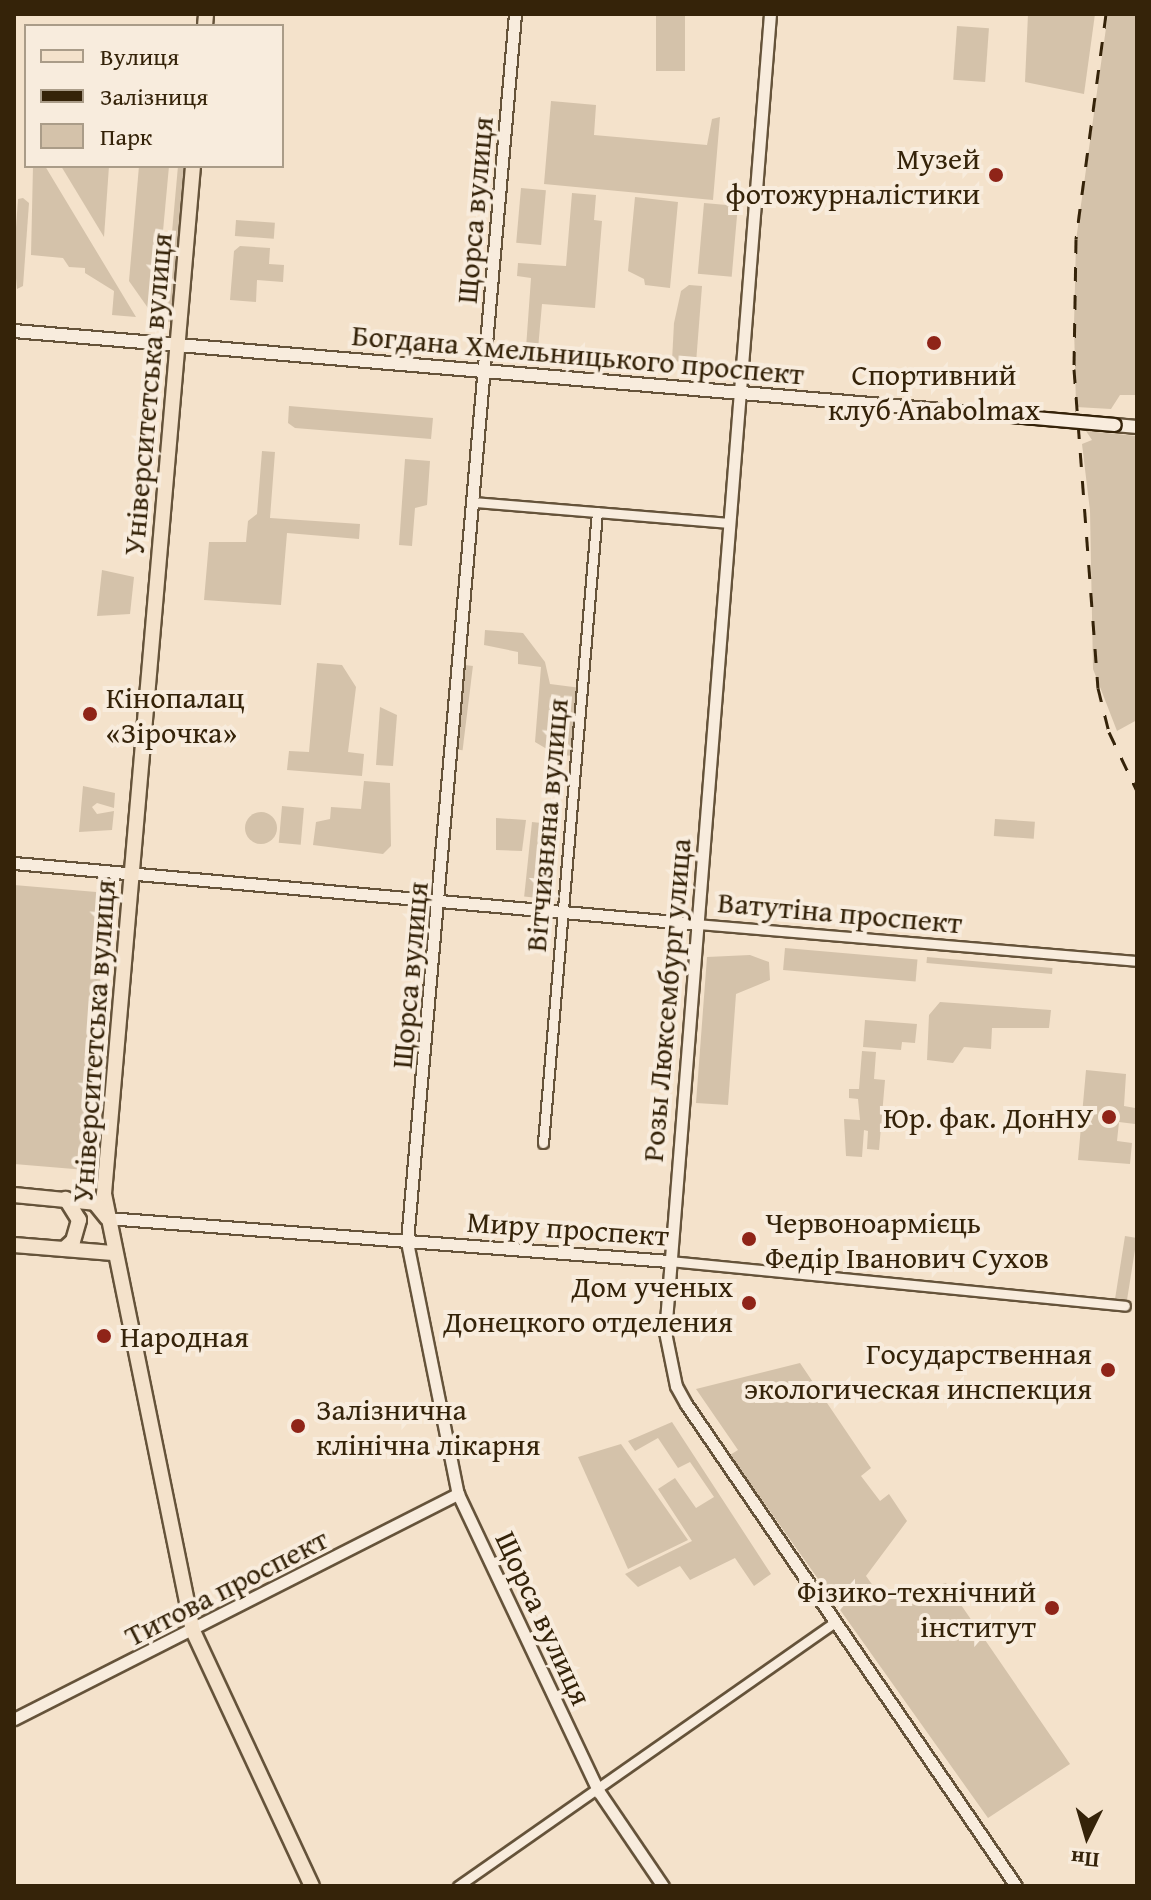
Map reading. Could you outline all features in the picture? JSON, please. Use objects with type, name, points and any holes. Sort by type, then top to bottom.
[{"type":"main road","name":"Університетська вулиця","points":[[193,168],[104,1194],[113,1253],[193,1631],[312,1886]]},
{"type":"main road","name":"Богдана Хмельницького проспект","points":[[14,331],[1137,427]]},
{"type":"main road","name":"Миру проспект","points":[[14,1195],[95,1203],[107,1218]]},
{"type":"main road","points":[[64,1249],[73,1241],[79,1220],[66,1199]]},
{"type":"main road","points":[[14,1245],[113,1253]]},
{"type":"street","name":"Щорса вулиця","points":[[515,14],[407,1242],[458,1494],[599,1792],[663,1886]]},
{"type":"street","name":"Розы Люксембург улица","points":[[770,14],[665,1332],[676,1386],[1016,1886]]},
{"type":"street","points":[[474,502],[728,523]]},
{"type":"street","name":"Вітчизняна вулиця","points":[[543,1143],[597,512]]},
{"type":"street","name":"Ватутіна проспект","points":[[14,863],[1137,961]]},
{"type":"street","name":"Миру проспект","points":[[107,1218],[669,1261],[1125,1306]]},
{"type":"street","name":"Титова проспект","points":[[14,1719],[193,1631],[458,1494]]},
{"type":"street","points":[[458,1886],[599,1792],[835,1622]]},
{"type":"green space","points":[[656,14],[685,14],[685,71],[656,71]]},
{"type":"green space","points":[[1028,14],[1095,14],[1084,94],[1025,82]]},
{"type":"green space","points":[[1108,14],[1137,14],[1137,395],[1120,395],[1111,409],[1076,407],[1074,326],[1076,240]]},
{"type":"green space","points":[[957,26],[989,28],[985,82],[953,80]]},
{"type":"green space","points":[[551,101],[596,105],[594,135],[707,145],[712,119],[720,117],[713,200],[544,184]]},
{"type":"green space","points":[[33,168],[46,168],[136,317],[112,315],[114,291],[85,273],[85,268],[69,267],[63,258],[31,255]]},
{"type":"green space","points":[[62,168],[109,168],[104,237]]},
{"type":"green space","points":[[139,168],[169,168],[155,318],[129,281]]},
{"type":"green space","points":[[178,168],[184,168],[171,322],[164,321]]},
{"type":"green space","points":[[521,188],[546,190],[541,245],[516,243]]},
{"type":"green space","points":[[572,193],[596,195],[594,220],[602,221],[595,308],[542,304],[538,349],[526,348],[531,278],[517,276],[518,263],[566,266]]},
{"type":"green space","points":[[635,197],[678,202],[670,288],[645,285],[644,279],[628,271]]},
{"type":"green space","points":[[23,198],[29,203],[23,286],[17,289],[14,256],[18,199]]},
{"type":"green space","points":[[704,203],[738,206],[732,277],[698,274]]},
{"type":"green space","points":[[236,220],[275,223],[274,239],[235,236]]},
{"type":"green space","points":[[240,246],[270,248],[269,264],[284,265],[283,282],[257,280],[256,302],[230,300],[234,251]]},
{"type":"green space","points":[[689,285],[702,286],[696,363],[672,361],[674,323],[681,291]]},
{"type":"green space","points":[[289,406],[433,418],[431,439],[295,428],[288,423]]},
{"type":"green space","points":[[1086,431],[1137,436],[1137,720],[1117,731],[1093,669],[1090,511],[1082,444],[1092,440]]},
{"type":"green space","points":[[262,451],[275,452],[270,518],[360,524],[359,539],[287,533],[281,605],[204,600],[209,542],[246,542],[248,521],[257,514]]},
{"type":"green space","points":[[405,459],[430,461],[427,505],[415,508],[412,546],[399,545]]},
{"type":"green space","points":[[102,570],[134,577],[130,614],[97,616]]},
{"type":"green space","points":[[485,630],[523,633],[545,662],[550,684],[581,688],[577,756],[557,755],[535,742],[541,667],[518,664],[518,652],[484,645]]},
{"type":"green space","points":[[317,663],[342,665],[356,687],[348,752],[364,754],[362,776],[287,770],[289,751],[309,752]]},
{"type":"green space","points":[[465,665],[473,666],[463,750],[455,749]]},
{"type":"green space","points":[[380,707],[397,715],[393,766],[376,765]]},
{"type":"green space","points":[[364,781],[390,783],[391,846],[383,854],[313,845],[316,822],[330,819],[331,807],[361,809]]},
{"type":"green space","points":[[83,786],[115,793],[114,808],[97,803],[92,807],[97,814],[114,811],[112,830],[79,832]]},
{"type":"green space","points":[[282,806],[304,808],[301,845],[279,843]]},
{"type":"green space","points":[[261,812],[272,817],[277,828],[272,839],[261,844],[250,839],[245,828],[250,817]]},
{"type":"green space","points":[[496,818],[526,820],[522,851],[496,850]]},
{"type":"green space","points":[[995,819],[1035,822],[1034,839],[994,836]]},
{"type":"green space","points":[[532,822],[560,825],[552,900],[524,897]]},
{"type":"green space","points":[[14,885],[108,893],[86,1170],[14,1164]]},
{"type":"green space","points":[[785,948],[917,960],[916,982],[783,970]]},
{"type":"green space","points":[[750,955],[769,962],[770,980],[736,994],[728,1105],[696,1103],[707,957]]},
{"type":"green space","points":[[927,957],[1053,968],[1052,974],[926,963]]},
{"type":"green space","points":[[940,1002],[1051,1010],[1049,1028],[992,1028],[991,1049],[964,1047],[953,1063],[927,1060],[929,1015]]},
{"type":"green space","points":[[865,1020],[917,1024],[915,1043],[902,1042],[901,1050],[863,1047]]},
{"type":"green space","points":[[862,1051],[876,1052],[874,1079],[885,1080],[879,1150],[867,1149],[868,1131],[864,1130],[862,1157],[846,1156],[844,1119],[860,1120],[858,1099],[849,1098],[849,1089],[859,1089]]},
{"type":"green space","name":"Юр. фак. ДонНУ","points":[[1086,1070],[1126,1074],[1124,1106],[1135,1108],[1135,1124],[1119,1122],[1117,1141],[1132,1143],[1130,1164],[1078,1160]]},
{"type":"green space","points":[[1125,1236],[1137,1238],[1127,1303],[1115,1301]]},
{"type":"green space","points":[[800,1363],[871,1468],[861,1476],[880,1501],[889,1494],[907,1521],[866,1576],[884,1601],[946,1583],[1070,1764],[988,1818],[730,1455],[738,1450],[696,1389]]},
{"type":"green space","points":[[672,1422],[771,1574],[754,1586],[735,1558],[690,1580],[680,1566],[638,1587],[625,1574],[692,1541],[658,1489],[675,1478],[696,1508],[714,1497],[690,1462],[678,1468],[658,1438],[635,1451],[628,1441]]},
{"type":"green space","points":[[621,1444],[688,1540],[628,1569],[578,1457]]},
{"type":"railway","points":[[1106,14],[1076,239],[1074,369],[1098,688],[1109,732],[1137,791]]},
{"type":"place","name":"Музей фотожурналістики","points":[[996,175]]},
{"type":"place","name":"Спортивний клуб Anabolmax","points":[[934,343]]},
{"type":"place","name":"Кінопалац «Зірочка»","points":[[90,714]]},
{"type":"place","name":"Юр. фак. ДонНУ","points":[[1109,1117]]},
{"type":"place","name":"Червоноармієць Федір Іванович Сухов","points":[[749,1239]]},
{"type":"place","name":"Дом ученых Донецкого отделения","points":[[749,1303]]},
{"type":"place","name":"Народная","points":[[104,1336]]},
{"type":"place","name":"Государственная экологическая инспекция","points":[[1108,1370]]},
{"type":"place","name":"Залізнична клінічна лікарня","points":[[298,1426]]},
{"type":"place","name":"Фізико-технічний інститут","points":[[1052,1608]]}]
